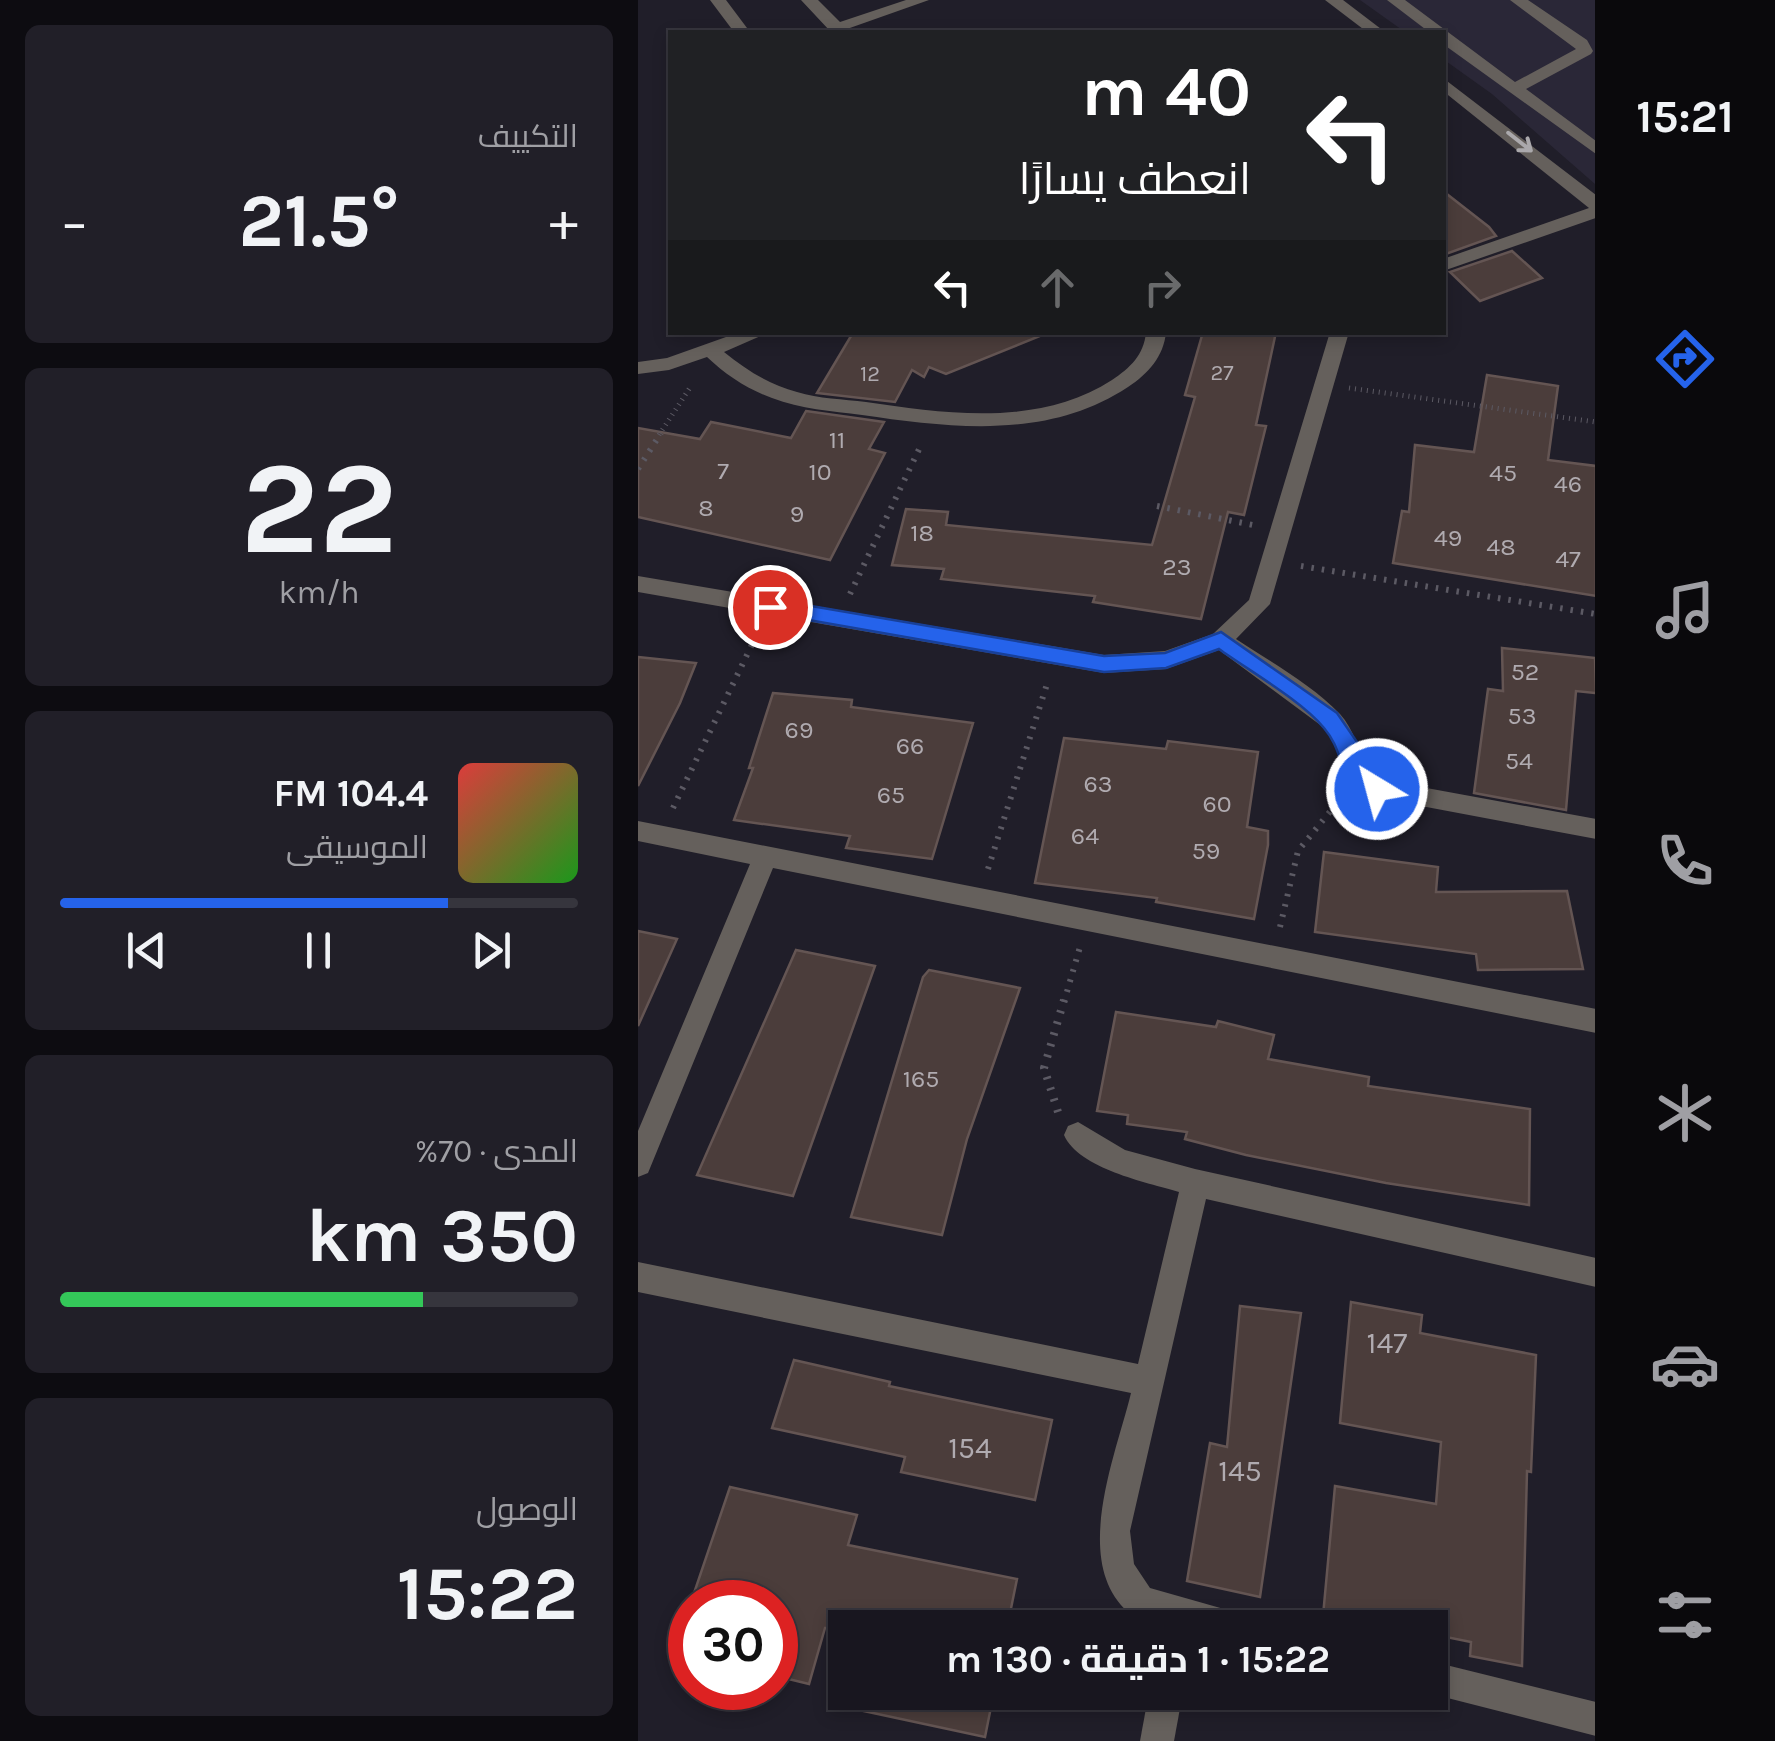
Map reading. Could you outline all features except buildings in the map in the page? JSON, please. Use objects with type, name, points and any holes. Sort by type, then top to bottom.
[{"type":"street","points":[[718,0],[740,30]]},
{"type":"street","points":[[809,0],[839,30],[921,0]]},
{"type":"street","points":[[1334,0],[1374,30]]},
{"type":"street","points":[[1395,0],[1436,30]]},
{"type":"street","points":[[1514,89],[1586,51],[1581,43],[1518,0]]},
{"type":"street","points":[[1446,38],[1596,150]]},
{"type":"street","points":[[1446,71],[1475,60]]},
{"type":"street","points":[[1446,84],[1596,208]]},
{"type":"street","points":[[1446,263],[1596,208]]},
{"type":"street","points":[[638,368],[712,351],[753,335]]},
{"type":"street","points":[[712,351],[732,370],[793,398],[934,419],[1031,417],[1074,408],[1113,391],[1141,368],[1157,341],[1156,335]]},
{"type":"street","points":[[638,584],[1104,664],[1166,660],[1221,640],[1259,604],[1339,335]]},
{"type":"street","points":[[1221,640],[1330,718],[1346,742],[1352,768],[1362,781],[1377,789],[1596,830]]},
{"type":"street","points":[[649,833],[1596,1021]]},
{"type":"street","points":[[638,1164],[766,856]]},
{"type":"street","points":[[1078,1136],[1118,1161],[1195,1184],[1596,1273]]},
{"type":"street","points":[[1157,1610],[1140,1601],[1118,1570],[1114,1531],[1195,1184]]},
{"type":"street","points":[[638,1277],[1148,1382]]},
{"type":"street","points":[[1448,1682],[1596,1719]]},
{"type":"street","points":[[1157,1741],[1163,1710]]},
{"type":"path","points":[[638,469],[712,351]]},
{"type":"path","points":[[1326,384],[1596,422]]},
{"type":"path","points":[[839,618],[934,419]]},
{"type":"path","points":[[1157,506],[1284,530]]},
{"type":"path","points":[[1274,562],[1596,614]]},
{"type":"path","points":[[649,833],[770,607]]},
{"type":"path","points":[[979,898],[1056,656]]},
{"type":"path","points":[[1274,957],[1298,851],[1310,831],[1331,813],[1344,793],[1352,768]]},
{"type":"path","points":[[1078,1136],[1054,1108],[1044,1068],[1088,920]]},
{"type":"shaded area","points":[[1360,0],[1595,0],[1595,184],[1492,94],[1446,61],[1446,30],[1402,30]]},
{"type":"route","points":[[770,607],[1104,664],[1166,660],[1221,640],[1330,718],[1346,742],[1352,768],[1362,781],[1377,789]]}]
